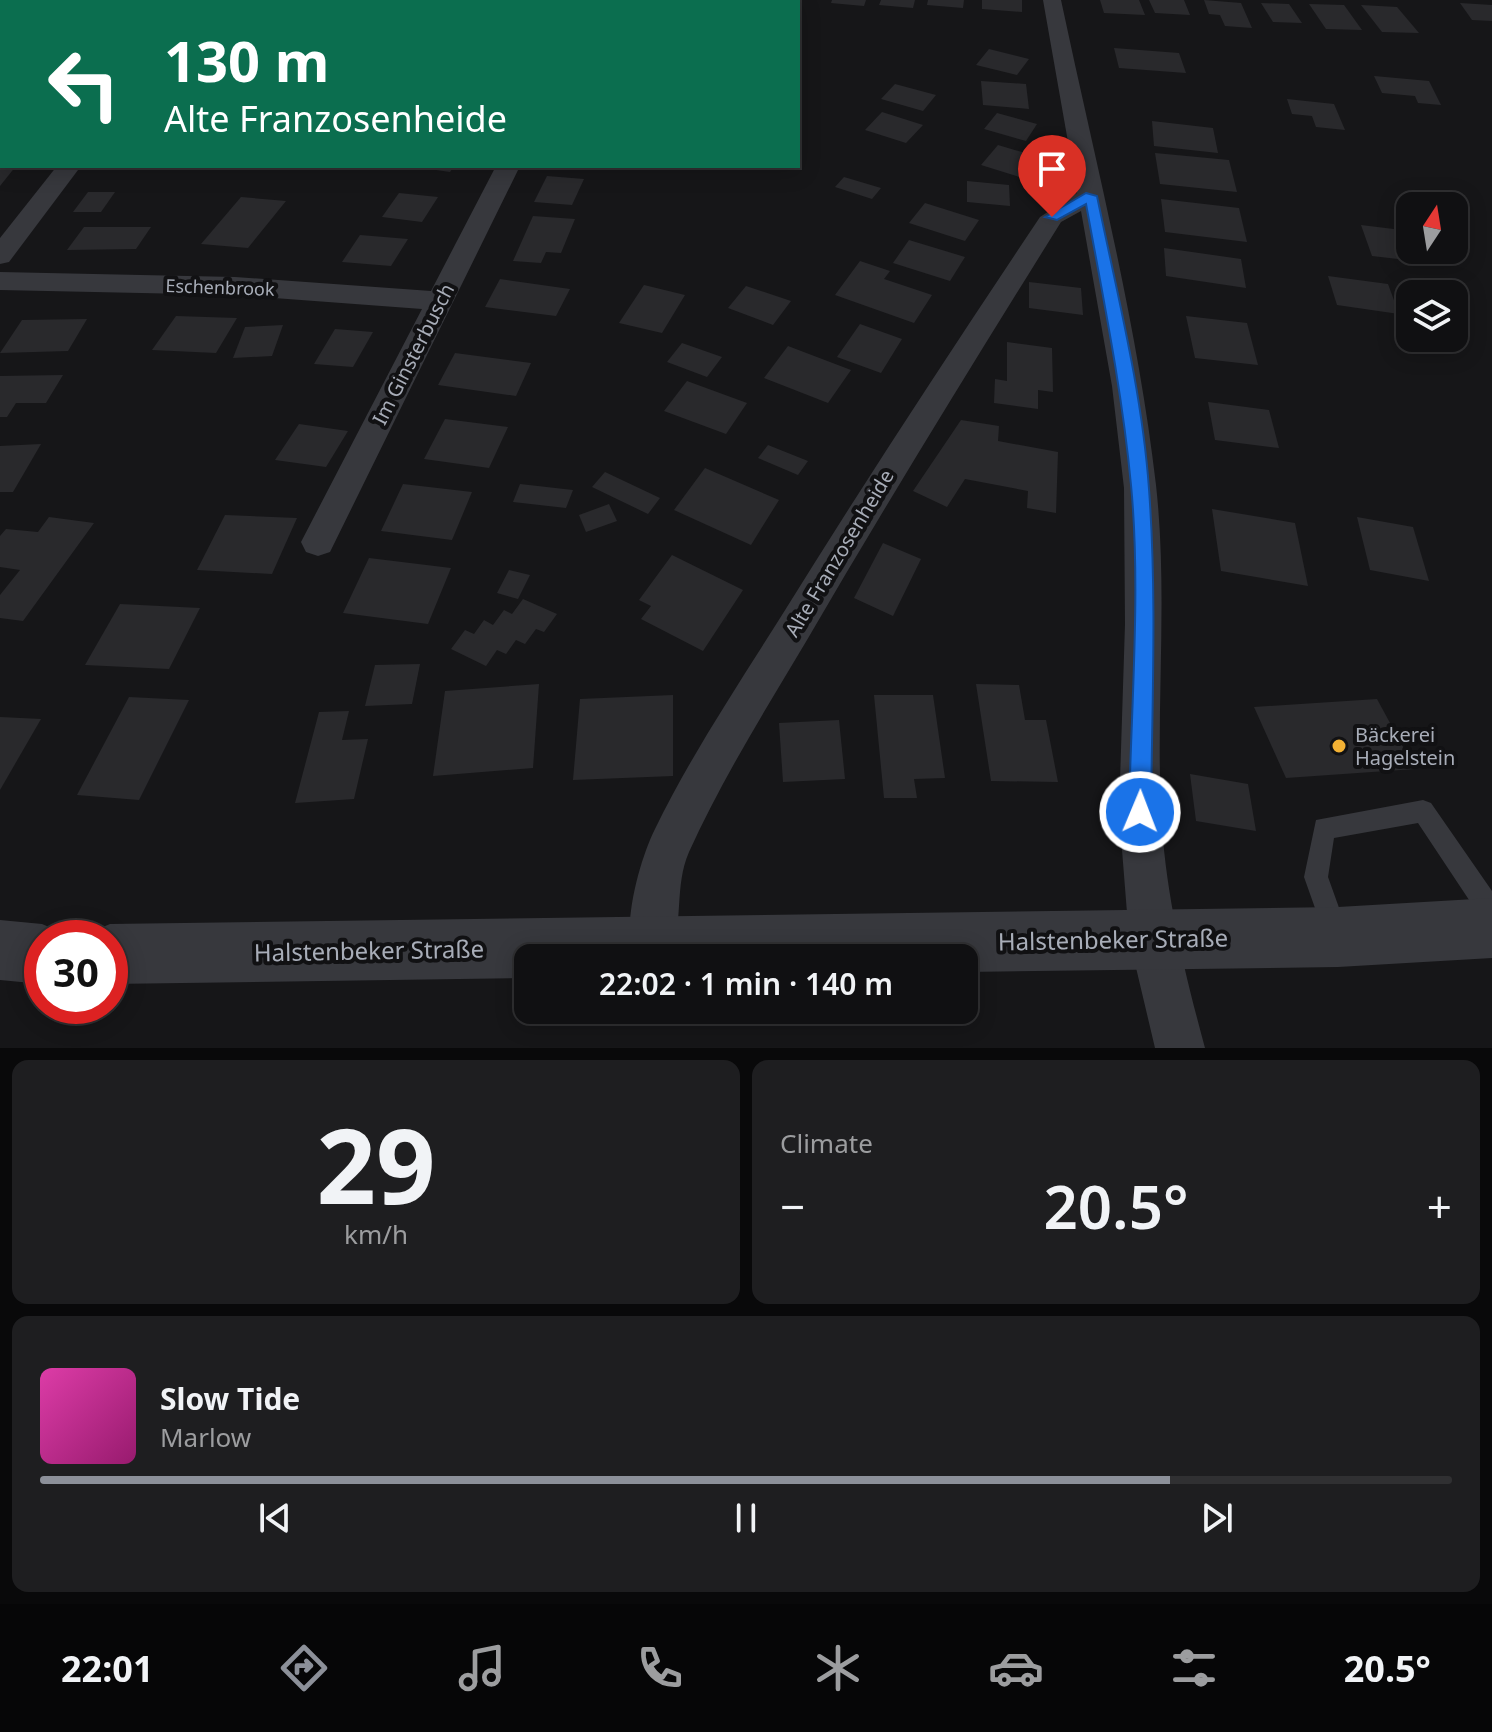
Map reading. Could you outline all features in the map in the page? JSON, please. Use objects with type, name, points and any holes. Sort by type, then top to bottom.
[{"type":"street","points":[[1052,0],[1127,386],[1140,488],[1143,624],[1140,812],[1152,938],[1180,1048]]},
{"type":"street","points":[[0,256],[67,168]]},
{"type":"street","name":"Im Ginsterbusch","points":[[318,542],[507,168]]},
{"type":"street","name":"Alte Franzosenheide","points":[[652,944],[659,876],[670,844],[739,719],[892,465],[1052,217],[1091,196]]},
{"type":"street","name":"Eschenbrook","points":[[0,281],[235,286],[439,301]]},
{"type":"street","name":"Halstenbeker Straße","points":[[777,944],[1338,937],[1492,928]]},
{"type":"street","name":"Halstenbeker Straße","points":[[128,954],[514,948]]},
{"type":"street","points":[[0,950],[24,952]]},
{"type":"lane","points":[[1338,937],[1316,877],[1324,828],[1423,811],[1492,912]]},
{"type":"building","points":[[832,0],[866,0],[864,6],[831,3]]},
{"type":"building","points":[[881,0],[915,0],[913,8],[879,5]]},
{"type":"building","points":[[928,0],[964,0],[963,8],[927,5]]},
{"type":"building","points":[[982,0],[1022,0],[1022,12],[982,9]]},
{"type":"building","points":[[1100,0],[1139,0],[1145,15],[1104,13]]},
{"type":"building","points":[[1149,0],[1184,0],[1190,15],[1155,13]]},
{"type":"building","points":[[1204,0],[1241,3],[1252,28],[1225,26],[1220,15],[1209,14]]},
{"type":"building","points":[[1261,3],[1289,4],[1302,23],[1273,22]]},
{"type":"building","points":[[1460,3],[1492,5],[1492,21],[1472,20]]},
{"type":"building","points":[[1309,4],[1344,5],[1362,30],[1326,29]]},
{"type":"building","points":[[1361,5],[1397,7],[1419,33],[1382,32]]},
{"type":"building","points":[[1114,48],[1179,53],[1186,73],[1119,68]]},
{"type":"building","points":[[989,49],[1029,59],[1017,75],[976,65]]},
{"type":"building","points":[[1374,76],[1429,81],[1441,105],[1418,103],[1415,96],[1382,93]]},
{"type":"building","points":[[981,81],[1026,84],[1029,109],[983,105]]},
{"type":"building","points":[[895,84],[936,95],[923,111],[881,99]]},
{"type":"building","points":[[1287,99],[1334,104],[1345,130],[1316,127],[1312,116],[1292,114]]},
{"type":"building","points":[[882,112],[923,125],[906,143],[865,130]]},
{"type":"building","points":[[997,113],[1037,124],[1026,141],[984,129]]},
{"type":"building","points":[[1152,121],[1213,128],[1218,153],[1154,146]]},
{"type":"building","points":[[998,145],[1042,158],[1026,179],[981,165]]},
{"type":"building","points":[[1155,153],[1229,160],[1237,192],[1160,184]]},
{"type":"building","points":[[0,168],[14,168],[0,186]]},
{"type":"building","points":[[422,168],[453,168],[450,172]]},
{"type":"building","points":[[547,176],[584,179],[572,205],[534,202]]},
{"type":"building","points":[[844,177],[881,188],[872,199],[835,187]]},
{"type":"building","points":[[967,181],[1009,185],[1010,206],[967,202]]},
{"type":"building","points":[[88,192],[115,192],[101,212],[73,212]]},
{"type":"building","points":[[399,193],[438,197],[422,222],[382,217]]},
{"type":"building","points":[[241,197],[286,201],[248,248],[201,244]]},
{"type":"building","points":[[1161,199],[1239,208],[1247,242],[1165,232]]},
{"type":"building","points":[[925,203],[979,220],[965,241],[909,223]]},
{"type":"building","points":[[533,216],[575,219],[561,253],[546,252],[541,263],[513,261]]},
{"type":"building","points":[[1361,225],[1396,229],[1396,259],[1372,256]]},
{"type":"building","points":[[84,227],[151,227],[136,249],[67,250]]},
{"type":"building","points":[[360,235],[408,239],[391,266],[342,262]]},
{"type":"building","points":[[909,240],[965,257],[950,281],[893,263]]},
{"type":"building","points":[[1164,248],[1241,259],[1246,288],[1166,276]]},
{"type":"building","points":[[860,261],[890,271],[884,279],[932,295],[914,323],[835,295]]},
{"type":"building","points":[[1328,276],[1388,284],[1396,314],[1337,305]]},
{"type":"building","points":[[500,279],[570,289],[556,316],[485,307]]},
{"type":"building","points":[[1029,282],[1081,288],[1083,315],[1029,308]]},
{"type":"building","points":[[644,285],[685,295],[662,333],[619,323]]},
{"type":"building","points":[[746,286],[791,301],[773,325],[728,308]]},
{"type":"building","points":[[176,316],[237,318],[216,353],[152,350]]},
{"type":"building","points":[[1186,316],[1247,323],[1258,365],[1195,358]]},
{"type":"building","points":[[87,319],[68,351],[0,353],[22,320]]},
{"type":"building","points":[[860,324],[902,339],[881,373],[837,357]]},
{"type":"building","points":[[283,325],[272,356],[233,358],[245,327]]},
{"type":"building","points":[[335,329],[373,332],[353,367],[314,364]]},
{"type":"building","points":[[1007,342],[1052,348],[1053,392],[1038,390],[1038,409],[994,403],[995,379],[1007,381]]},
{"type":"building","points":[[682,343],[722,357],[707,377],[667,362]]},
{"type":"building","points":[[788,346],[851,370],[828,403],[764,378]]},
{"type":"building","points":[[455,353],[531,363],[516,396],[438,385]]},
{"type":"building","points":[[63,375],[46,403],[16,403],[7,417],[0,417],[0,376]]},
{"type":"building","points":[[687,381],[747,403],[726,434],[664,411]]},
{"type":"building","points":[[1208,402],[1269,410],[1279,448],[1215,440]]},
{"type":"building","points":[[445,419],[508,427],[489,468],[424,459]]},
{"type":"building","points":[[961,420],[999,426],[998,441],[1058,452],[1056,513],[1027,508],[1028,491],[965,479],[947,507],[913,491]]},
{"type":"building","points":[[299,424],[348,431],[326,467],[275,460]]},
{"type":"building","points":[[41,444],[13,492],[0,492],[0,446]]},
{"type":"building","points":[[768,445],[808,461],[798,475],[758,458]]},
{"type":"building","points":[[705,468],[779,500],[751,545],[674,510]]},
{"type":"building","points":[[605,472],[660,498],[648,514],[592,487]]},
{"type":"building","points":[[403,484],[472,492],[452,540],[381,531]]},
{"type":"building","points":[[520,484],[573,490],[566,508],[513,502]]},
{"type":"building","points":[[609,504],[617,521],[586,532],[579,515]]},
{"type":"building","points":[[1212,509],[1295,523],[1308,586],[1221,571]]},
{"type":"building","points":[[225,515],[297,518],[272,574],[197,570]]},
{"type":"building","points":[[49,517],[94,523],[23,621],[0,618],[0,595],[20,570],[0,567],[0,536],[6,529],[38,532]]},
{"type":"building","points":[[1357,517],[1413,527],[1429,581],[1370,570]]},
{"type":"building","points":[[883,543],[921,559],[893,616],[854,598]]},
{"type":"building","points":[[672,555],[743,590],[703,651],[641,619],[651,606],[639,600]]},
{"type":"building","points":[[369,558],[451,568],[428,624],[343,613]]},
{"type":"building","points":[[509,570],[530,575],[518,599],[497,593]]},
{"type":"building","points":[[523,599],[557,614],[544,632],[536,629],[525,644],[516,640],[506,654],[497,650],[486,666],[451,649],[465,630],[474,634],[484,620],[493,625],[504,610],[512,614]]},
{"type":"building","points":[[120,604],[200,608],[169,669],[85,665]]},
{"type":"building","points":[[420,664],[412,704],[365,706],[375,665]]},
{"type":"building","points":[[539,684],[533,768],[433,776],[445,691]]},
{"type":"building","points":[[976,684],[1019,685],[1025,720],[1046,720],[1058,782],[991,781]]},
{"type":"building","points":[[673,695],[673,776],[573,780],[580,699]]},
{"type":"building","points":[[874,695],[933,695],[945,778],[914,779],[917,798],[884,798]]},
{"type":"building","points":[[129,697],[189,700],[139,800],[77,795]]},
{"type":"building","points":[[1377,699],[1415,769],[1286,778],[1254,707]]},
{"type":"building","points":[[349,711],[342,740],[368,739],[354,799],[295,803],[319,712]]},
{"type":"building","points":[[0,717],[41,719],[0,790]]},
{"type":"building","points":[[839,720],[845,779],[783,782],[779,723]]},
{"type":"building","points":[[1190,774],[1248,784],[1256,831],[1196,821]]},
{"type":"place","name":"Bäckerei Hagelstein","points":[[1339,746]]},
{"type":"route","points":[[1052,217],[1091,196],[1127,386],[1140,488],[1143,624],[1140,812]]}]
